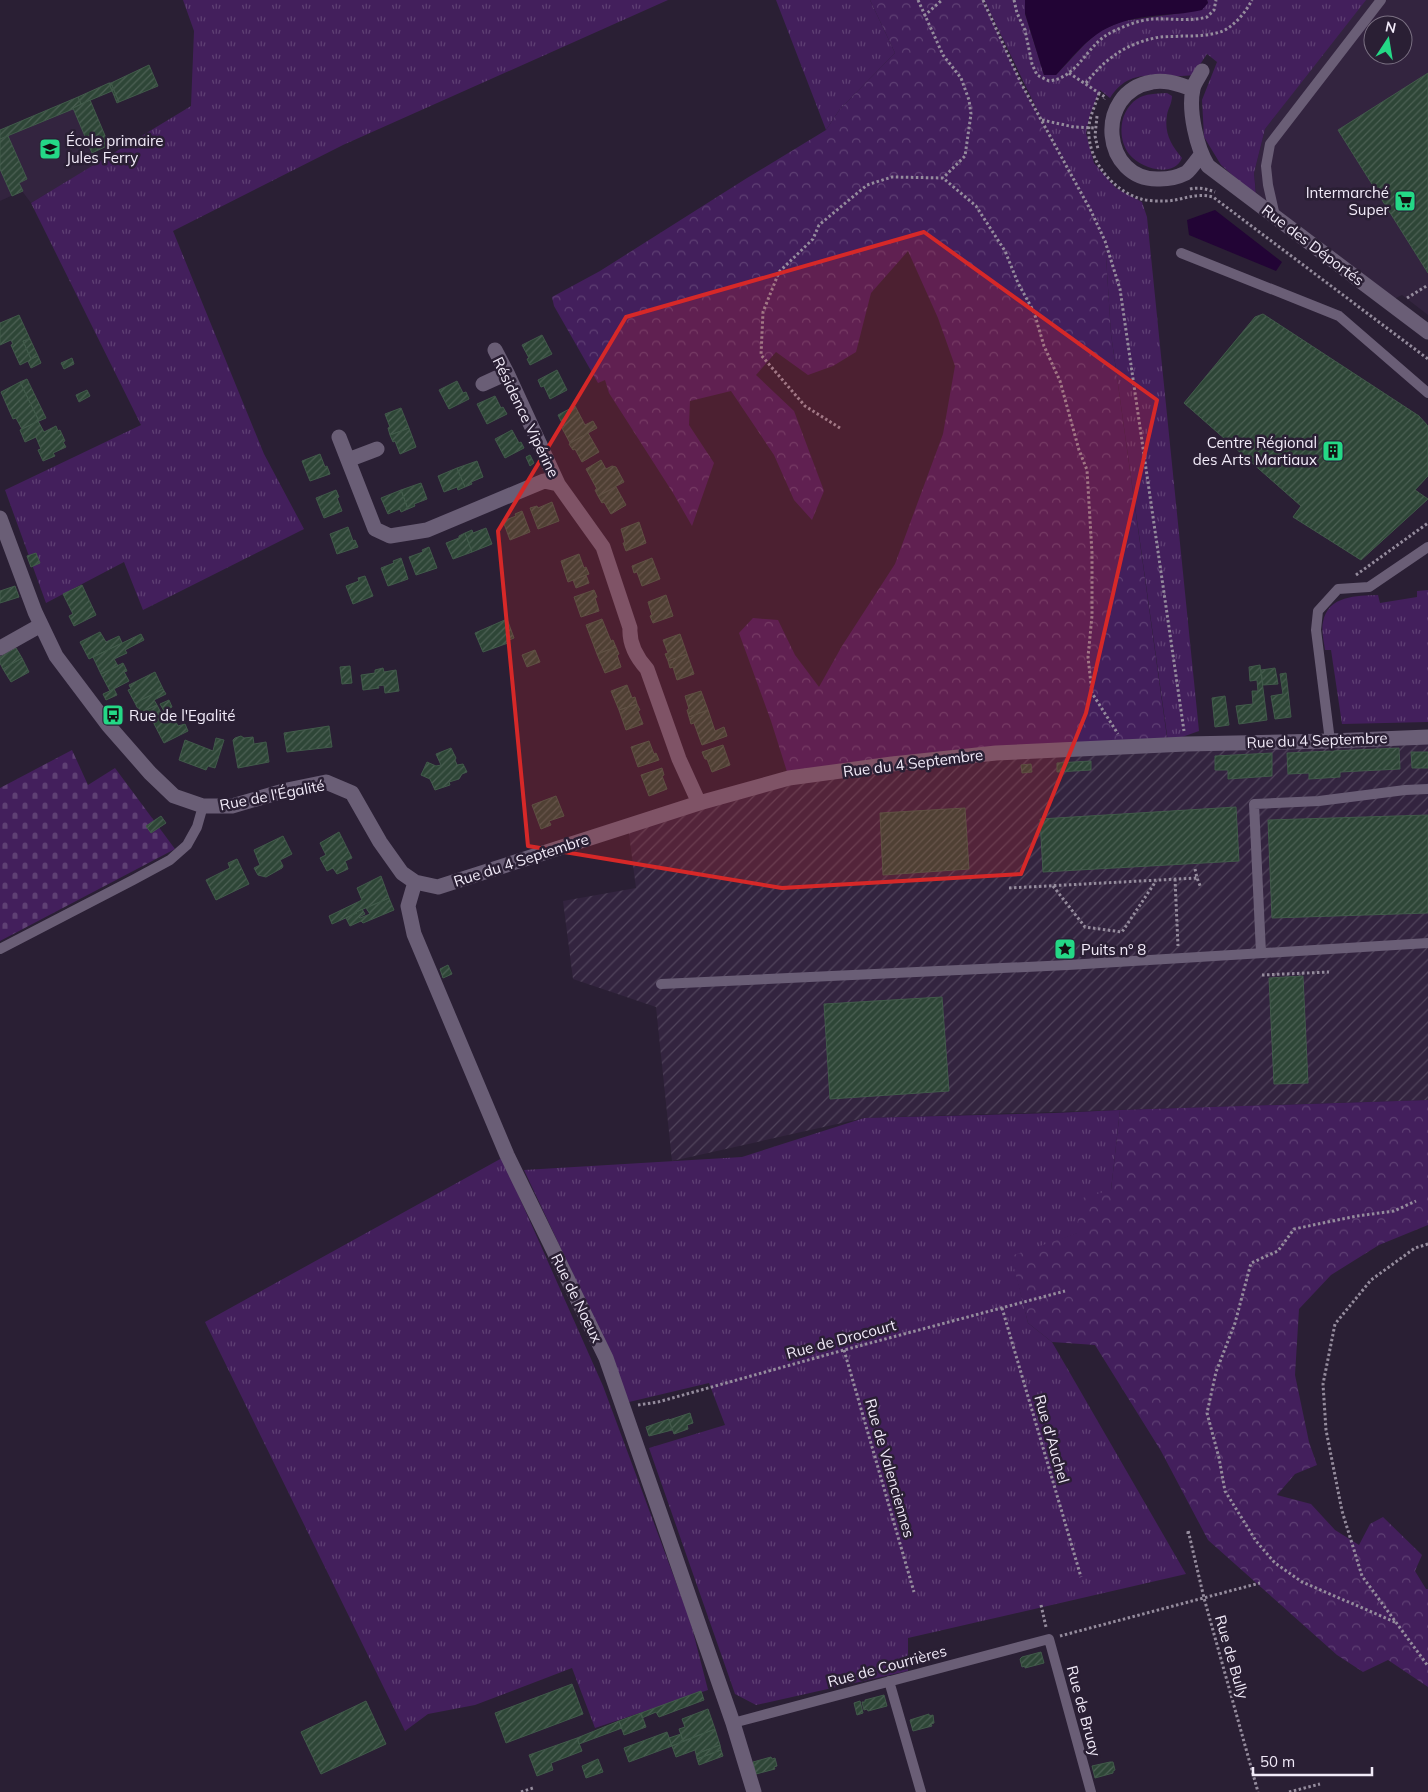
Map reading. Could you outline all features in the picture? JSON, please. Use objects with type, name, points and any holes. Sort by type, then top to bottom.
[{"type":"street","name":"Rue des Déportés","points":[[1202,71],[1193,89],[1194,129],[1201,156],[1208,166],[1393,306],[1424,324]]},
{"type":"street","points":[[1193,89],[1169,82],[1152,82],[1137,86],[1125,96],[1116,108],[1111,123],[1112,139],[1117,154],[1126,166],[1139,175],[1154,179],[1171,179],[1186,172],[1201,156]]},
{"type":"street","name":"Résidence Vipérine","points":[[494,350],[507,373],[558,484],[603,547],[630,628],[630,639],[638,659],[647,669],[679,759],[699,803]]},
{"type":"street","points":[[483,384],[507,373]]},
{"type":"street","name":"Résidence Vipérine","points":[[339,437],[375,530],[390,536],[427,530],[544,481],[558,484]]},
{"type":"street","points":[[348,460],[377,449]]},
{"type":"street","name":"Rue de l'Égalité","points":[[0,518],[41,625],[56,656],[108,726],[150,773],[174,796],[203,806],[232,806],[286,790],[326,782],[352,792],[380,842],[402,874],[415,882]]},
{"type":"street","points":[[0,648],[41,625]]},
{"type":"street","name":"Rue du 4 Septembre","points":[[415,882],[438,887],[699,803],[789,778],[892,764],[996,753],[1186,744],[1330,742],[1428,737]]},
{"type":"street","name":"Rue de Noeux","points":[[415,882],[408,906],[414,934],[507,1155],[606,1358],[733,1723],[754,1792]]},
{"type":"lane","points":[[1275,216],[1266,166],[1270,144],[1381,0]]},
{"type":"lane","points":[[1181,253],[1339,316],[1428,393]]},
{"type":"lane","points":[[1330,742],[1316,630],[1318,611],[1338,588],[1369,587],[1428,547]]},
{"type":"lane","points":[[1261,953],[1254,804],[1319,801],[1405,790],[1428,789]]},
{"type":"lane","points":[[0,949],[170,860],[186,845],[197,827],[203,806]]},
{"type":"lane","points":[[661,984],[1068,965],[1428,943]]},
{"type":"lane","name":"Rue de Courrières","points":[[733,1723],[1049,1639]]},
{"type":"lane","name":"Rue de Bruay","points":[[1049,1639],[1091,1792]]},
{"type":"lane","points":[[889,1681],[921,1792]]},
{"type":"path","points":[[918,0],[943,55],[960,78],[969,100],[971,114],[965,156],[943,178]]},
{"type":"path","points":[[924,16],[942,0]]},
{"type":"path","points":[[983,0],[1021,83],[1091,211],[1105,241],[1120,289],[1186,744]]},
{"type":"path","points":[[1014,0],[1017,13],[1025,30],[1032,64],[1037,74],[1050,81],[1060,79],[1069,73],[1105,36],[1127,26],[1151,19],[1207,17],[1214,10],[1216,0]]},
{"type":"path","points":[[1086,83],[1099,66],[1136,43],[1156,37],[1192,36],[1221,32],[1237,20],[1252,0]]},
{"type":"path","points":[[1069,73],[1105,97],[1102,105]]},
{"type":"path","points":[[1099,93],[1089,128],[1092,149],[1098,164],[1116,186],[1142,199],[1166,201],[1204,194],[1214,197],[1428,358]]},
{"type":"path","points":[[1098,113],[1095,121],[1094,136],[1100,153]]},
{"type":"path","points":[[1042,120],[1074,127],[1112,130]]},
{"type":"path","points":[[1108,170],[1112,175]]},
{"type":"path","points":[[840,428],[805,406],[761,355],[763,312],[779,272],[814,239],[819,226],[866,185],[892,177],[943,178],[976,206],[1004,251],[1018,283],[1034,312],[1044,346],[1060,381],[1079,450],[1087,470],[1092,553],[1092,616],[1088,657],[1092,693],[1126,747]]},
{"type":"path","points":[[1186,190],[1201,188],[1218,193]]},
{"type":"path","points":[[1393,306],[1428,285]]},
{"type":"path","points":[[1338,588],[1428,523]]},
{"type":"path","points":[[1195,869],[1196,878],[1201,888]]},
{"type":"path","points":[[1009,888],[1196,878]]},
{"type":"path","points":[[1174,879],[1178,951]]},
{"type":"path","points":[[1053,886],[1085,927],[1122,932],[1156,880]]},
{"type":"path","points":[[1262,975],[1330,972]]},
{"type":"path","points":[[1395,1622],[1326,1594],[1302,1582],[1275,1563],[1256,1541],[1225,1491],[1219,1458],[1207,1413],[1216,1372],[1235,1323],[1251,1263],[1278,1251],[1294,1229],[1357,1216],[1394,1211],[1416,1201]]},
{"type":"path","points":[[1428,1244],[1415,1248],[1371,1280],[1335,1324],[1323,1384],[1326,1430],[1342,1511],[1362,1576],[1428,1666]]},
{"type":"path","name":"Rue de Drocourt","points":[[623,1408],[658,1402],[1065,1291]]},
{"type":"path","name":"Rue d'Auchel","points":[[1002,1308],[1081,1577]]},
{"type":"path","name":"Rue de Valenciennes","points":[[844,1350],[914,1592]]},
{"type":"path","name":"Rue de Bully","points":[[1188,1534],[1188,1530],[1204,1598],[1258,1792]]},
{"type":"path","points":[[1041,1605],[1049,1639],[1260,1583]]},
{"type":"path","points":[[1288,1792],[1320,1784]]},
{"type":"path","points":[[522,1792],[533,1788]]},
{"type":"highlighted area","points":[[924,232],[1157,400],[1086,713],[1021,874],[782,888],[528,846],[498,531],[626,317]]},
{"type":"shaded area","points":[[1025,0],[1207,0],[1208,3],[1202,10],[1135,19],[1108,28],[1097,34],[1077,51],[1056,75],[1044,75],[1025,13]]},
{"type":"shaded area","points":[[1363,0],[1428,0],[1428,315],[1402,295],[1388,302],[1257,202],[1254,173],[1265,129]]},
{"type":"shaded area","name":"École primaire Jules Ferry","points":[[78,97],[81,104],[90,100],[109,145],[92,153],[95,165],[31,203],[22,191],[0,201],[0,130]]},
{"type":"shaded area","points":[[1215,210],[1282,262],[1276,271],[1189,235],[1187,220]]},
{"type":"shaded area","points":[[1428,737],[1428,1100],[864,1118],[672,1161],[656,1007],[573,979],[563,901],[636,888],[628,826],[699,803],[892,764]]},
{"type":"green space","points":[[183,0],[668,0],[343,145],[173,231],[264,454],[304,529],[143,610],[124,562],[46,603],[5,490],[141,425],[31,203],[191,106],[194,31]]},
{"type":"green space","points":[[776,0],[870,0],[895,53],[840,109],[826,130]]},
{"type":"green space","points":[[870,0],[983,0],[1021,83],[1091,211],[1105,241],[1111,334],[1168,745],[789,778],[771,721],[739,633],[753,618],[778,620],[795,655],[819,687],[842,646],[895,564],[943,434],[955,366],[938,318],[908,251],[871,293],[856,352],[833,366],[808,375],[776,352],[756,375],[794,411],[824,491],[812,520],[794,500],[774,455],[731,391],[690,401],[689,425],[714,463],[692,526],[609,393],[605,380],[598,383],[554,306],[552,297],[600,271],[826,130],[840,109],[895,53]]},
{"type":"green space","points":[[984,0],[1025,0],[1025,14],[1044,75],[1056,75],[1100,31],[1123,21],[1182,13],[1208,3],[1207,0],[1366,0],[1265,129],[1254,173],[1256,196],[1221,165],[1204,137],[1202,100],[1217,62],[1207,54],[1193,75],[1137,77],[1118,87],[1110,98],[1100,90],[1090,115],[1086,133],[1094,163],[1116,188],[1142,202],[1147,217],[1199,731],[1168,742],[1111,334],[1105,241],[1042,120]]},
{"type":"green space","points":[[1167,93],[1172,96],[1166,121],[1168,133],[1182,158],[1178,164],[1164,170],[1148,167],[1129,154],[1123,140],[1122,125],[1126,110],[1137,99],[1148,95]]},
{"type":"green space","points":[[1428,590],[1428,722],[1342,724],[1331,650],[1325,650],[1323,639],[1322,625],[1326,613],[1337,602],[1344,599],[1378,595],[1380,603],[1417,597],[1417,591]]},
{"type":"green space","points":[[72,750],[88,785],[115,768],[175,849],[0,941],[0,788]]},
{"type":"green space","points":[[1428,1100],[1428,1225],[1379,1245],[1331,1275],[1299,1309],[1295,1375],[1309,1442],[1317,1465],[1295,1474],[1277,1495],[1311,1504],[1335,1530],[1359,1545],[1370,1524],[1383,1517],[1422,1555],[1415,1571],[1426,1589],[1428,1589],[1428,1687],[1388,1660],[1363,1672],[1337,1655],[1208,1540],[1161,1451],[1095,1345],[1052,1342],[1028,1323],[1011,1256],[1077,1233],[1079,1199],[1111,1190],[1120,1110]]},
{"type":"green space","points":[[1120,1110],[1111,1190],[1078,1233],[1012,1257],[1028,1323],[1052,1342],[1186,1574],[908,1638],[908,1671],[756,1705],[735,1694],[649,1448],[725,1425],[709,1383],[629,1402],[603,1338],[524,1170],[742,1157],[864,1118]]},
{"type":"green space","points":[[502,1158],[603,1386],[690,1620],[708,1690],[595,1728],[572,1668],[475,1705],[428,1714],[405,1731],[205,1322]]},
{"type":"building","points":[[149,65],[158,86],[119,102],[111,83]]},
{"type":"building","name":"Intermarché Super","points":[[1428,73],[1428,273],[1338,130]]},
{"type":"building","points":[[109,83],[112,91],[81,104],[78,97]]},
{"type":"building","points":[[109,83],[111,83],[119,102],[117,103]]},
{"type":"building","points":[[78,97],[81,104],[73,109],[0,139],[0,130]]},
{"type":"building","points":[[90,100],[109,145],[92,153],[73,108]]},
{"type":"building","points":[[8,136],[27,179],[19,183],[23,191],[12,196],[0,169],[0,139]]},
{"type":"building","name":"Centre Régional des Arts Martiaux","points":[[1263,314],[1419,416],[1428,426],[1428,476],[1415,490],[1428,499],[1361,560],[1293,517],[1301,506],[1184,403],[1255,317]]},
{"type":"building","points":[[19,315],[30,339],[23,341],[31,359],[38,356],[41,363],[31,368],[28,361],[20,365],[11,345],[13,344],[11,340],[0,345],[0,323]]},
{"type":"building","points":[[542,335],[552,354],[530,365],[527,359],[529,358],[522,345]]},
{"type":"building","points":[[30,339],[38,356],[31,359],[23,341]]},
{"type":"building","points":[[72,358],[74,364],[64,369],[61,363]]},
{"type":"building","points":[[557,370],[567,390],[550,399],[544,386],[541,387],[538,380]]},
{"type":"building","points":[[27,379],[46,418],[39,421],[20,382]]},
{"type":"building","points":[[457,381],[463,393],[466,392],[469,399],[449,409],[439,390]]},
{"type":"building","points":[[20,382],[39,421],[22,429],[16,418],[13,419],[1,392]]},
{"type":"building","points":[[87,390],[90,396],[79,402],[76,395]]},
{"type":"building","points":[[495,396],[501,408],[503,407],[507,414],[487,424],[477,404]]},
{"type":"building","points":[[575,406],[585,425],[593,421],[597,428],[570,443],[558,415]]},
{"type":"building","points":[[401,408],[409,428],[390,435],[388,428],[390,427],[385,414]]},
{"type":"building","points":[[38,421],[44,432],[56,426],[58,431],[60,430],[66,447],[53,453],[55,456],[43,461],[38,450],[41,449],[36,437],[25,442],[20,430]]},
{"type":"building","points":[[409,428],[416,447],[400,454],[395,441],[393,442],[390,435]]},
{"type":"building","points":[[512,430],[524,448],[505,458],[495,439]]},
{"type":"building","points":[[588,433],[599,452],[582,462],[575,449],[573,450],[569,444]]},
{"type":"building","points":[[320,454],[330,474],[310,481],[302,461]]},
{"type":"building","points":[[530,455],[534,463],[530,466],[526,457]]},
{"type":"building","points":[[601,460],[606,469],[612,466],[616,467],[624,482],[598,496],[595,490],[597,489],[586,469]]},
{"type":"building","points":[[477,461],[483,477],[465,487],[457,468]]},
{"type":"building","points":[[457,468],[465,487],[458,490],[457,487],[444,492],[438,476]]},
{"type":"building","points":[[421,483],[427,499],[414,504],[415,506],[408,509],[401,490]]},
{"type":"building","points":[[616,487],[626,505],[611,514],[598,496]]},
{"type":"building","points":[[336,490],[342,511],[324,518],[316,498]]},
{"type":"building","points":[[401,490],[408,509],[401,512],[400,509],[388,514],[381,498]]},
{"type":"building","points":[[552,502],[559,521],[538,529],[530,508],[537,506],[538,508]]},
{"type":"building","points":[[522,511],[530,532],[510,540],[503,521],[516,516],[515,514]]},
{"type":"building","points":[[639,522],[646,543],[626,551],[621,529]]},
{"type":"building","points":[[348,527],[353,541],[355,540],[358,547],[337,554],[330,534]]},
{"type":"building","points":[[486,528],[492,544],[472,552],[465,533],[472,530],[473,533]]},
{"type":"building","points":[[465,533],[472,552],[453,559],[446,543],[459,538],[459,536]]},
{"type":"building","points":[[429,547],[437,568],[416,575],[409,557],[423,552],[422,550]]},
{"type":"building","points":[[36,553],[40,563],[31,567],[27,556]]},
{"type":"building","points":[[579,554],[584,568],[586,567],[589,574],[568,582],[561,561]]},
{"type":"building","points":[[401,558],[408,579],[388,586],[381,568]]},
{"type":"building","points":[[652,558],[660,579],[642,586],[637,572],[634,573],[632,566]]},
{"type":"building","points":[[586,575],[589,583],[576,588],[573,580]]},
{"type":"building","points":[[365,576],[373,596],[353,604],[346,586],[359,581],[358,578]]},
{"type":"building","points":[[82,585],[96,615],[74,626],[69,616],[73,614],[63,594]]},
{"type":"building","points":[[15,586],[19,597],[0,603],[0,591]]},
{"type":"building","points":[[594,590],[599,611],[581,617],[574,597]]},
{"type":"building","points":[[666,595],[673,616],[653,623],[648,602]]},
{"type":"building","points":[[507,619],[514,638],[507,641],[508,643],[483,652],[475,633]]},
{"type":"building","points":[[602,619],[611,641],[613,640],[616,647],[597,654],[586,625]]},
{"type":"building","points":[[100,632],[106,642],[119,636],[122,643],[89,659],[80,642]]},
{"type":"building","points":[[141,634],[144,640],[125,650],[127,653],[114,659],[118,666],[101,674],[93,657]]},
{"type":"building","points":[[680,634],[687,654],[668,661],[665,654],[668,653],[663,640]]},
{"type":"building","points":[[616,647],[621,667],[605,673],[597,654]]},
{"type":"building","points":[[16,648],[22,658],[3,669],[0,657]]},
{"type":"building","points":[[535,650],[540,662],[527,667],[522,655]]},
{"type":"building","points":[[687,654],[694,674],[677,680],[673,667],[670,668],[668,661]]},
{"type":"building","points":[[22,658],[29,672],[11,682],[3,669]]},
{"type":"building","points":[[123,663],[127,671],[124,672],[129,681],[110,691],[101,674]]},
{"type":"building","points":[[1260,665],[1267,720],[1239,724],[1236,706],[1253,704],[1252,691],[1258,691],[1257,680],[1250,681],[1249,667]]},
{"type":"building","points":[[350,666],[352,683],[342,684],[340,667]]},
{"type":"building","points":[[383,668],[384,672],[396,670],[399,691],[385,693],[384,685],[378,686],[379,688],[363,690],[361,675],[375,673],[375,670]]},
{"type":"building","points":[[1275,668],[1278,684],[1263,685],[1261,670]]},
{"type":"building","points":[[155,672],[163,689],[135,703],[128,690],[131,689],[129,685]]},
{"type":"building","points":[[1286,673],[1291,717],[1275,719],[1271,696],[1283,694],[1280,674]]},
{"type":"building","points":[[627,685],[632,698],[635,697],[637,704],[619,710],[611,691]]},
{"type":"building","points":[[114,689],[117,695],[106,700],[103,694]]},
{"type":"building","points":[[163,689],[166,694],[154,700],[157,705],[140,713],[135,703]]},
{"type":"building","points":[[701,691],[708,710],[689,717],[685,696]]},
{"type":"building","points":[[1225,696],[1229,725],[1215,727],[1212,698]]},
{"type":"building","points":[[169,700],[172,707],[164,711],[160,704]]},
{"type":"building","points":[[637,704],[643,724],[626,730],[619,710]]},
{"type":"building","points":[[157,705],[161,713],[143,721],[140,713]]},
{"type":"building","points":[[169,709],[178,726],[185,724],[188,731],[164,743],[151,718]]},
{"type":"building","points":[[708,710],[715,731],[724,727],[727,736],[702,745],[694,723],[691,724],[689,717]]},
{"type":"building","points":[[329,726],[332,747],[287,752],[284,733]]},
{"type":"building","points":[[241,736],[244,738],[253,737],[254,744],[266,742],[269,762],[238,768],[233,740]]},
{"type":"building","points":[[216,738],[224,740],[215,768],[208,766],[206,770],[179,760],[185,740],[213,751]]},
{"type":"building","points":[[649,741],[654,754],[656,753],[659,760],[638,767],[631,747]]},
{"type":"building","points":[[723,745],[730,765],[712,772],[702,752]]},
{"type":"building","points":[[451,748],[457,765],[463,764],[467,772],[462,774],[459,779],[449,782],[450,785],[435,790],[430,779],[421,775],[427,762],[436,766],[441,765],[436,754]]},
{"type":"building","points":[[1399,748],[1400,769],[1340,772],[1340,777],[1309,779],[1309,773],[1288,774],[1287,753]]},
{"type":"building","points":[[1411,752],[1428,752],[1428,768],[1412,768]]},
{"type":"building","points":[[1272,753],[1272,776],[1228,779],[1228,770],[1215,770],[1215,756]]},
{"type":"building","points":[[1091,761],[1091,770],[1057,772],[1057,763]]},
{"type":"building","points":[[1031,764],[1032,772],[1022,773],[1021,765]]},
{"type":"building","points":[[662,768],[664,775],[662,776],[667,789],[649,796],[641,775]]},
{"type":"building","points":[[556,796],[564,816],[549,821],[551,825],[541,829],[532,805]]},
{"type":"building","points":[[1236,807],[1239,861],[1043,872],[1040,819]]},
{"type":"building","points":[[965,808],[969,869],[883,875],[880,813]]},
{"type":"building","points":[[1428,815],[1428,913],[1272,918],[1268,820]]},
{"type":"building","points":[[161,816],[166,823],[151,833],[146,826]]},
{"type":"building","points":[[339,832],[352,858],[345,861],[348,869],[337,874],[333,868],[327,871],[320,858],[326,855],[320,843]]},
{"type":"building","points":[[283,836],[292,854],[280,860],[282,868],[266,877],[258,875],[254,868],[260,865],[254,850]]},
{"type":"building","points":[[237,859],[249,884],[216,900],[206,880],[230,868],[228,863]]},
{"type":"building","points":[[381,876],[389,898],[332,924],[329,916],[362,900],[357,888]]},
{"type":"building","points":[[389,898],[394,910],[363,923],[361,921],[350,926],[346,918],[362,909],[365,914],[360,918],[370,914],[366,908]]},
{"type":"building","points":[[448,965],[452,974],[443,978],[440,969]]},
{"type":"building","points":[[1303,976],[1308,1083],[1274,1084],[1269,978]]},
{"type":"building","points":[[942,997],[949,1091],[830,1099],[824,1004]]},
{"type":"building","points":[[690,1413],[693,1423],[687,1425],[688,1429],[674,1434],[669,1420]]},
{"type":"building","points":[[669,1419],[672,1430],[649,1436],[646,1427]]},
{"type":"building","points":[[1041,1652],[1044,1663],[1025,1668],[1025,1666],[1022,1667],[1020,1659],[1022,1657]]},
{"type":"building","points":[[572,1684],[583,1714],[506,1743],[495,1713]]},
{"type":"building","points":[[701,1691],[704,1700],[659,1717],[656,1712],[642,1718],[641,1713]]},
{"type":"building","points":[[884,1695],[887,1706],[868,1711],[867,1709],[864,1710],[862,1702]]},
{"type":"building","points":[[366,1701],[386,1744],[321,1774],[301,1732]]},
{"type":"building","points":[[860,1701],[863,1713],[857,1715],[854,1703]]},
{"type":"building","points":[[708,1709],[715,1729],[683,1741],[679,1729],[685,1727],[682,1719]]},
{"type":"building","points":[[641,1713],[646,1727],[624,1735],[619,1721]]},
{"type":"building","points":[[929,1714],[929,1716],[933,1715],[934,1723],[931,1724],[932,1726],[913,1731],[910,1720]]},
{"type":"building","points":[[619,1721],[622,1728],[579,1744],[577,1738]]},
{"type":"building","points":[[715,1729],[720,1745],[696,1754],[695,1750],[676,1757],[672,1746]]},
{"type":"building","points":[[667,1732],[672,1746],[629,1762],[624,1748]]},
{"type":"building","points":[[681,1734],[683,1741],[672,1746],[669,1738]]},
{"type":"building","points":[[577,1738],[582,1751],[551,1763],[553,1770],[537,1776],[529,1755]]},
{"type":"building","points":[[720,1745],[721,1750],[697,1759],[696,1754]]},
{"type":"building","points":[[721,1750],[723,1756],[699,1765],[697,1759]]},
{"type":"building","points":[[771,1757],[772,1759],[775,1758],[777,1766],[774,1767],[775,1769],[756,1774],[753,1762]]},
{"type":"building","points":[[598,1759],[603,1772],[586,1778],[582,1766]]},
{"type":"building","points":[[1113,1762],[1115,1770],[1113,1773],[1095,1778],[1092,1766]]},
{"type":"place","name":"École primaire Jules Ferry","points":[[50,149]]},
{"type":"place","name":"Intermarché Super","points":[[1405,201]]},
{"type":"place","name":"Centre Régional des Arts Martiaux","points":[[1333,451]]},
{"type":"place","name":"Rue de l'Egalité","points":[[113,715]]},
{"type":"place","name":"Puits n° 8","points":[[1065,949]]}]
